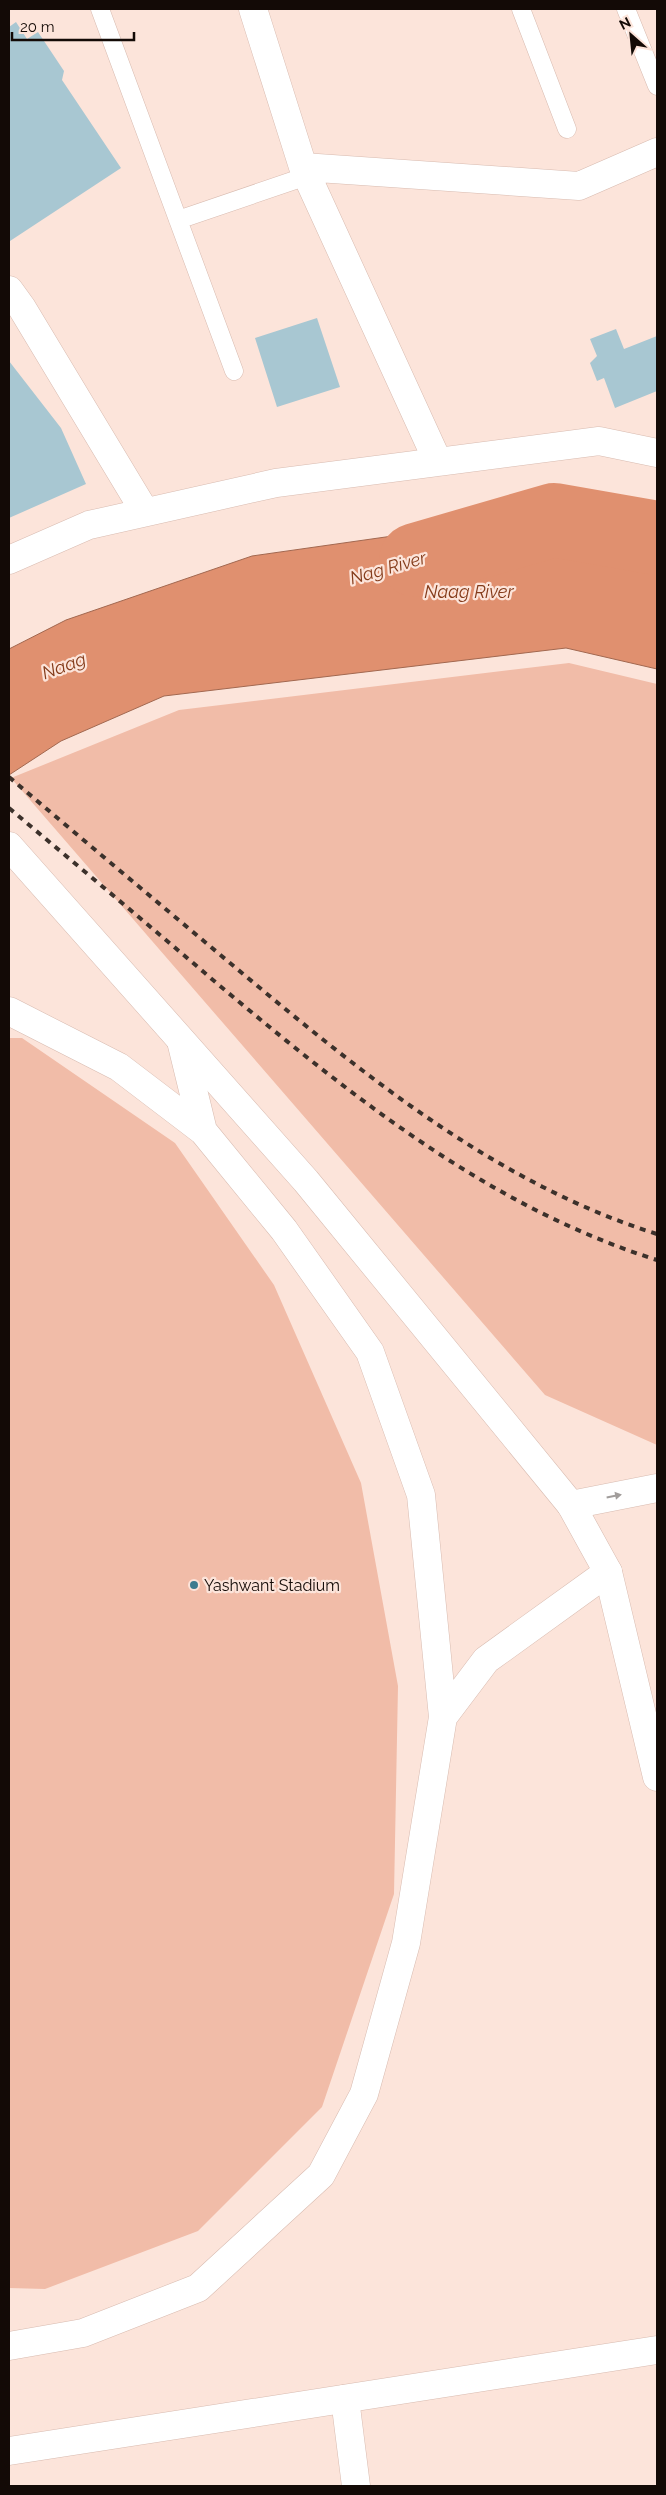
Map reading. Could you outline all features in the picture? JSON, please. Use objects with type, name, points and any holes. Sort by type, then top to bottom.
[{"type":"street","points":[[253,9],[305,172],[438,462]]},
{"type":"street","points":[[305,172],[579,186],[657,152]]},
{"type":"street","points":[[9,290],[145,512]]},
{"type":"street","points":[[9,560],[90,525],[276,483],[599,441],[657,453]]},
{"type":"street","points":[[10,850],[306,1181],[571,1505],[608,1572],[657,1777]]},
{"type":"street","points":[[9,1011],[119,1067],[203,1131],[284,1230],[370,1352],[422,1495],[443,1717],[406,1943],[364,2094],[321,2175],[198,2288],[83,2333],[9,2346]]},
{"type":"street","points":[[181,1041],[203,1131]]},
{"type":"street","points":[[571,1505],[657,1488]]},
{"type":"street","points":[[443,1717],[486,1660],[608,1572]]},
{"type":"street","points":[[9,2451],[657,2350]]},
{"type":"street","points":[[345,2399],[356,2486]]},
{"type":"lane","points":[[100,9],[234,371]]},
{"type":"lane","points":[[521,9],[567,128]]},
{"type":"lane","points":[[626,9],[657,86]]},
{"type":"lane","points":[[178,220],[305,172]]},
{"type":"shaded area","points":[[569,663],[657,684],[657,1445],[545,1395],[11,778],[179,710]]},
{"type":"shaded area","name":"Yashwant Stadium","points":[[9,1038],[22,1038],[175,1143],[274,1285],[361,1483],[398,1686],[394,1894],[322,2107],[198,2231],[45,2289],[9,2288]]},
{"type":"water","name":"Naag River","points":[[470,525],[657,556],[657,669],[566,648],[164,696],[61,741],[9,775],[9,649],[66,620],[252,556]]},
{"type":"building","points":[[16,22],[27,39],[38,32],[64,71],[62,80],[121,168],[10,241],[9,27]]},
{"type":"building","points":[[317,318],[340,387],[277,407],[255,338]]},
{"type":"building","points":[[616,329],[624,349],[657,336],[657,391],[615,408],[604,378],[597,381],[590,363],[597,356],[590,339]]},
{"type":"building","points":[[9,361],[61,428],[86,484],[9,518]]},
{"type":"waterway","name":"Nag River","points":[[416,560],[554,520],[657,538]]},
{"type":"railway","points":[[9,777],[328,1044],[431,1120],[484,1154],[540,1185],[597,1212],[657,1234]]},
{"type":"railway","points":[[9,808],[270,1027],[372,1108],[425,1145],[480,1179],[537,1210],[595,1238],[657,1260]]},
{"type":"place","name":"Yashwant Stadium","points":[[194,1585]]},
{"type":"water label","name":"Naag","points":[[64,666]]}]
